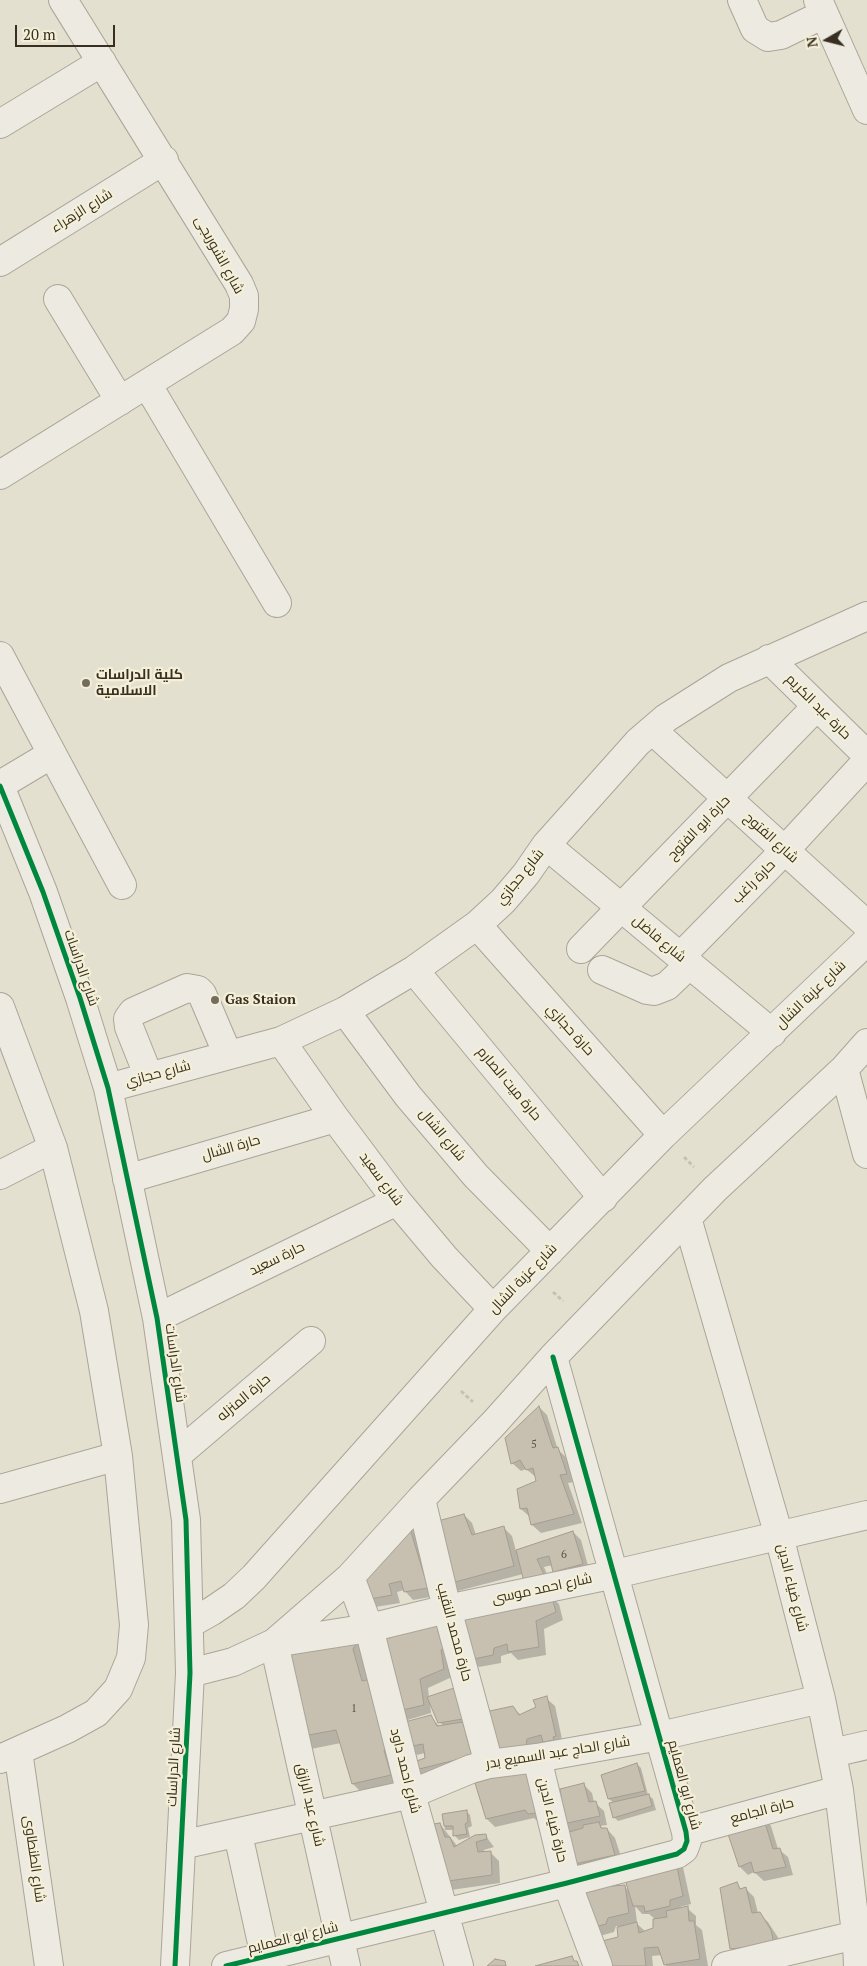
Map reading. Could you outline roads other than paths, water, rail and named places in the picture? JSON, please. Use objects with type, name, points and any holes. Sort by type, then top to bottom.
[{"type":"street","name":"شارع الشوربجى","points":[[0,475],[232,331],[240,321],[244,308],[244,296],[239,284],[164,160],[63,0]]},
{"type":"street","points":[[742,0],[754,29],[768,37],[781,35],[821,7],[867,110]]},
{"type":"street","points":[[0,124],[102,62]]},
{"type":"street","name":"شارع الزهراء","points":[[0,262],[164,160]]},
{"type":"street","points":[[58,299],[120,401]]},
{"type":"street","points":[[148,384],[277,603]]},
{"type":"street","name":"شارع حجازي","points":[[108,1088],[281,1041],[345,1011],[414,970],[477,925],[503,902],[546,845],[638,742],[652,730],[696,698],[729,678],[867,616]]},
{"type":"street","points":[[0,656],[122,885]]},
{"type":"street","name":"حارة عبد الكريم","points":[[769,659],[867,755]]},
{"type":"street","name":"حارة ابو الفتوح","points":[[581,949],[816,707]]},
{"type":"street","name":"شارع الفتوح","points":[[652,730],[867,925]]},
{"type":"street","points":[[0,785],[52,754]]},
{"type":"street","name":"حارة راغب","points":[[602,970],[647,990],[654,991],[667,986],[685,960],[867,761]]},
{"type":"street","name":"شارع الدراسات","points":[[0,785],[43,892],[80,998],[108,1088],[157,1318],[186,1520],[190,1673],[175,1966]]},
{"type":"street","name":"شارع فاضل","points":[[546,845],[772,1033]]},
{"type":"street","name":"حارة حجازي","points":[[477,925],[663,1135]]},
{"type":"street","name":"شارع عزبة الشال","points":[[188,1624],[234,1596],[254,1577],[493,1309],[663,1135],[867,941]]},
{"type":"street","name":"حارة ميت الصارم","points":[[414,970],[603,1198]]},
{"type":"street","points":[[149,1077],[129,1027],[128,1019],[133,1012],[187,988],[198,990],[202,994],[228,1055]]},
{"type":"street","points":[[0,1007],[53,1148],[94,1311],[118,1456],[134,1626],[131,1658],[118,1688],[96,1713],[67,1729],[9,1755]]},
{"type":"street","name":"شارع الشال","points":[[345,1011],[420,1110],[476,1176],[540,1261]]},
{"type":"street","name":"شارع سعيد","points":[[281,1041],[397,1201],[444,1257],[493,1309]]},
{"type":"street","points":[[190,1673],[233,1662],[274,1644],[350,1577],[586,1323],[715,1189],[844,1069],[867,1042]]},
{"type":"street","points":[[844,1069],[867,1154]]},
{"type":"street","name":"حارة الشال","points":[[127,1179],[335,1118]]},
{"type":"street","points":[[0,1176],[53,1148]]},
{"type":"street","name":"حارة سعيد","points":[[157,1318],[397,1201]]},
{"type":"street","name":"شارع ضياء الدين","points":[[687,1218],[779,1536],[821,1699],[839,1790],[860,1946]]},
{"type":"street","name":"حارة المنزله","points":[[177,1455],[311,1342]]},
{"type":"street","name":"شارع ابو العمايم","points":[[226,1966],[266,1961],[341,1938],[677,1854],[684,1849],[687,1841],[686,1832],[554,1358]]},
{"type":"street","points":[[0,1489],[118,1456]]},
{"type":"street","name":"حارة محمد النقيب","points":[[421,1500],[447,1609],[489,1764]]},
{"type":"street","name":"شارع احمد موسى","points":[[274,1644],[369,1628],[447,1609],[615,1574],[867,1515]]},
{"type":"street","name":"شارع احمد داود","points":[[350,1577],[369,1628],[442,1912],[458,1966]]},
{"type":"street","name":"شارع عبد الرازق","points":[[274,1644],[346,1966]]},
{"type":"street","name":"شارع الحاج عبد السميع بدر","points":[[181,1845],[238,1834],[411,1794],[471,1768],[660,1736],[821,1699]]},
{"type":"street","points":[[832,1753],[867,1745]]},
{"type":"street","name":"شارع الطنطاوى","points":[[9,1755],[49,1966]]},
{"type":"street","name":"حارة ضياء الدين","points":[[537,1758],[567,1883],[598,1966]]},
{"type":"street","name":"حارة الجامع","points":[[686,1832],[839,1790]]},
{"type":"street","points":[[238,1834],[266,1961]]},
{"type":"street","points":[[726,1966],[860,1946]]},
{"type":"place","name":"كلية الدراسات الاسلامية","points":[[86,683]]},
{"type":"place","name":"Gas Staion","points":[[215,1000]]}]
